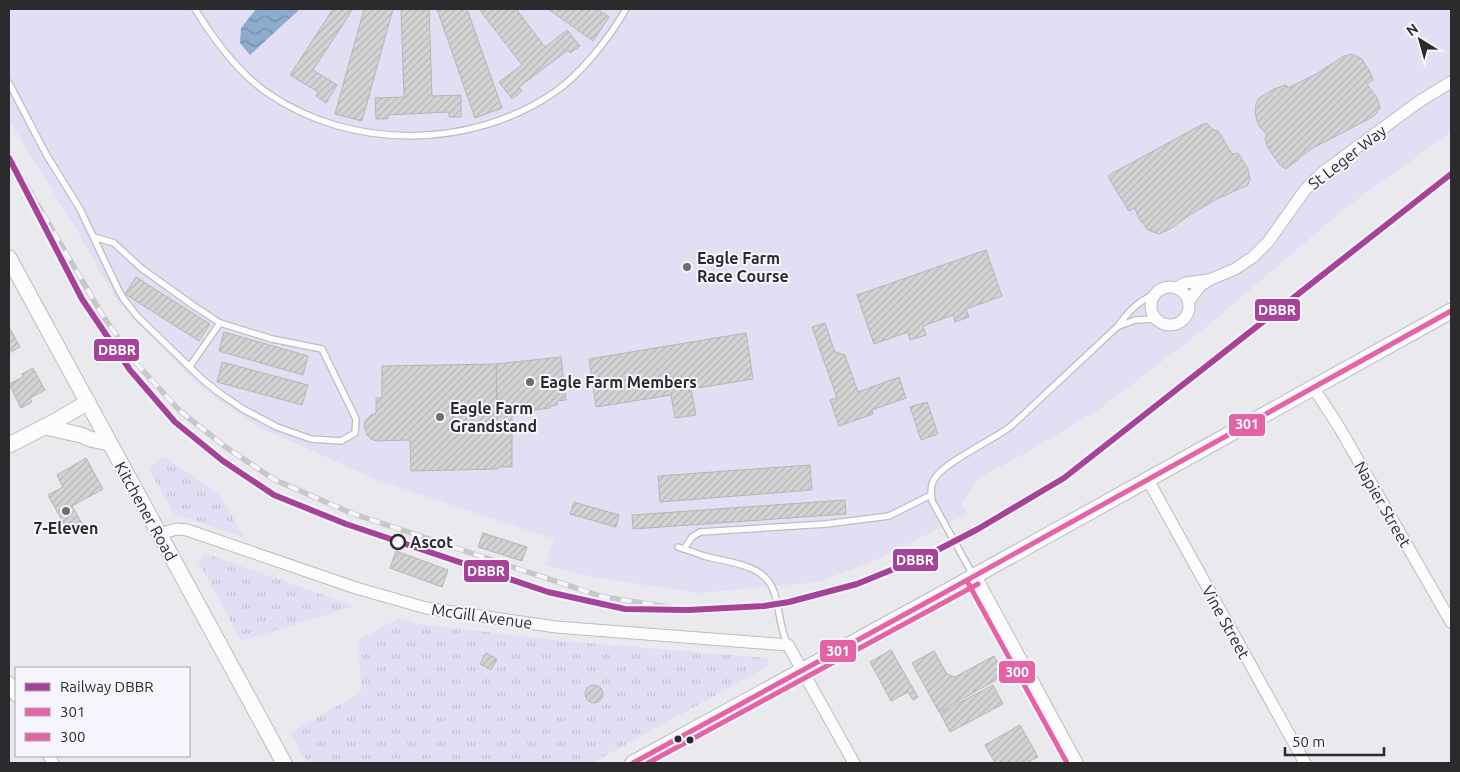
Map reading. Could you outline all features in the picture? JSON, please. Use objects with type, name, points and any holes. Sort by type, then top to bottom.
[{"type":"main road","name":"Kitchener Road","points":[[9,258],[284,763]]},
{"type":"main road","points":[[634,763],[1451,311]]},
{"type":"main road","points":[[9,445],[88,402]]},
{"type":"main road","points":[[44,427],[81,434],[90,439],[109,443]]},
{"type":"main road","points":[[974,576],[1074,763]]},
{"type":"street","name":"St Leger Way","points":[[1189,301],[1200,286],[1235,269],[1254,257],[1268,242],[1305,190],[1323,172],[1431,93],[1451,82]]},
{"type":"street","name":"St Leger Way","points":[[1177,288],[1185,283],[1209,280]]},
{"type":"street","points":[[1165,287],[1177,288],[1189,301],[1188,314],[1179,324],[1166,326],[1155,319],[1151,313],[1150,306],[1155,294],[1165,287]]},
{"type":"street","name":"Napier Street","points":[[1313,388],[1339,427],[1451,622]]},
{"type":"street","name":"Vine Street","points":[[1148,480],[1305,763]]},
{"type":"street","name":"McGill Avenue","points":[[159,534],[187,530],[351,586],[426,608],[556,627],[788,645]]},
{"type":"street","points":[[788,645],[854,763]]},
{"type":"street","points":[[9,682],[15,694]]},
{"type":"lane","points":[[195,9],[211,35],[242,71],[268,94],[304,115],[337,127],[375,134],[423,136],[470,130],[517,114],[556,91],[584,65],[605,40],[626,9]]},
{"type":"lane","points":[[9,83],[46,154],[80,209],[123,298],[137,316],[218,392],[243,409],[277,427],[311,439],[341,440],[355,433],[356,419],[322,349],[272,339],[220,323],[141,268],[114,242],[94,237]]},
{"type":"lane","points":[[974,576],[936,509],[931,495],[932,483],[939,473],[1010,427],[1117,326],[1127,313],[1139,302],[1155,294]]},
{"type":"lane","points":[[1117,326],[1136,320],[1155,319]]},
{"type":"lane","points":[[190,366],[220,323]]},
{"type":"lane","points":[[788,645],[780,626],[774,589],[764,576],[753,569],[736,563],[681,548],[700,532],[826,524],[889,516],[931,495]]},
{"type":"green space","name":"Eagle Farm Race Course","points":[[9,9],[1451,9],[1451,132],[1347,207],[1203,330],[1100,409],[1030,451],[980,477],[962,503],[967,514],[881,558],[819,582],[700,593],[598,578],[544,565],[554,539],[372,478],[259,427],[200,387],[119,304],[76,229],[9,120]]},
{"type":"green space","points":[[165,457],[218,493],[245,538],[174,514],[148,468]]},
{"type":"green space","points":[[204,553],[355,606],[241,641],[198,561]]},
{"type":"green space","points":[[399,618],[419,624],[563,641],[766,658],[768,666],[592,763],[307,763],[290,733],[361,692],[358,640]]},
{"type":"water","points":[[256,9],[300,9],[250,55],[240,43],[241,28]]},
{"type":"building","points":[[333,9],[353,9],[313,70],[337,85],[326,103],[316,96],[318,92],[290,75]]},
{"type":"building","points":[[364,9],[393,9],[362,121],[335,114]]},
{"type":"building","points":[[401,9],[429,9],[432,96],[461,95],[461,117],[449,117],[449,112],[388,115],[388,119],[376,119],[375,98],[404,97]]},
{"type":"building","points":[[437,9],[467,9],[502,108],[475,118]]},
{"type":"building","points":[[479,9],[516,9],[545,47],[567,30],[580,46],[570,53],[568,50],[519,87],[522,91],[512,99],[499,82],[522,65]]},
{"type":"building","points":[[548,9],[597,9],[609,17],[593,41]]},
{"type":"building","points":[[1352,54],[1362,59],[1370,72],[1373,80],[1367,84],[1377,98],[1380,108],[1374,116],[1311,149],[1286,169],[1279,164],[1267,146],[1265,139],[1267,135],[1257,121],[1255,113],[1259,98],[1274,89],[1286,85],[1288,88],[1316,74],[1344,56]]},
{"type":"building","points":[[1207,123],[1212,129],[1219,132],[1232,154],[1238,153],[1248,169],[1250,179],[1248,185],[1215,200],[1159,234],[1148,230],[1138,217],[1135,208],[1129,211],[1109,175]]},
{"type":"building","points":[[986,250],[1002,296],[966,309],[969,317],[955,322],[953,315],[923,326],[926,335],[910,340],[908,332],[874,344],[857,295]]},
{"type":"building","points":[[136,277],[210,324],[199,341],[125,294]]},
{"type":"building","points":[[825,323],[835,352],[845,355],[858,392],[899,377],[906,398],[872,410],[873,414],[839,426],[830,400],[837,398],[812,327]]},
{"type":"building","points":[[9,327],[20,347],[9,353]]},
{"type":"building","points":[[224,332],[308,356],[303,375],[219,351]]},
{"type":"building","points":[[746,333],[753,379],[691,389],[696,415],[675,418],[671,395],[596,407],[589,359]]},
{"type":"building","name":"Eagle Farm Members","points":[[561,357],[566,400],[557,401],[557,405],[550,406],[550,408],[527,411],[526,409],[519,409],[518,406],[497,407],[496,364]]},
{"type":"building","points":[[222,362],[308,385],[302,405],[217,382]]},
{"type":"building","name":"Eagle Farm Grandstand","points":[[496,364],[497,407],[512,407],[512,467],[411,471],[410,440],[377,441],[367,435],[364,425],[366,420],[376,413],[376,398],[382,398],[382,366]]},
{"type":"building","points":[[33,368],[45,390],[30,398],[32,402],[21,408],[9,384],[23,377],[22,374]]},
{"type":"building","points":[[927,402],[938,434],[921,440],[910,407]]},
{"type":"building","points":[[86,458],[103,489],[72,506],[83,525],[69,533],[48,495],[63,487],[57,475]]},
{"type":"building","points":[[810,465],[812,490],[660,502],[658,476]]},
{"type":"building","points":[[845,500],[846,514],[633,529],[632,515]]},
{"type":"building","points":[[574,502],[619,515],[616,527],[570,514]]},
{"type":"building","points":[[483,533],[527,547],[522,561],[478,547]]},
{"type":"building","points":[[396,551],[448,570],[442,587],[390,568]]},
{"type":"building","points":[[891,650],[918,697],[913,700],[908,692],[891,701],[870,662]]},
{"type":"building","points":[[934,651],[947,674],[955,677],[994,656],[1005,675],[939,712],[912,663]]},
{"type":"building","points":[[486,653],[497,659],[491,670],[480,664]]},
{"type":"building","points":[[590,685],[598,685],[603,690],[601,701],[590,703],[585,698],[585,690]]},
{"type":"building","points":[[993,685],[1003,704],[950,732],[940,713]]},
{"type":"building","points":[[1020,725],[1038,757],[1026,763],[995,763],[985,745]]},
{"type":"railway","points":[[9,156],[103,316],[137,364],[180,411],[227,448],[275,480],[351,513],[603,597],[688,610]]},
{"type":"rail line","name":"DBBR","points":[[9,158],[82,299],[130,370],[175,422],[223,461],[274,495],[346,524],[548,592],[625,609],[688,610],[764,606],[789,602],[857,584],[928,555],[978,529],[1064,478],[1451,174]]},
{"type":"transit line","name":"301","points":[[633,763],[942,594],[1451,311]]},
{"type":"transit line","name":"300","points":[[967,581],[1067,763]]},
{"type":"transit line","name":"300","points":[[648,763],[978,584]]},
{"type":"place","name":"Eagle Farm Race Course","points":[[687,267]]},
{"type":"place","name":"Eagle Farm Members","points":[[530,382]]},
{"type":"place","name":"Eagle Farm Grandstand","points":[[440,417]]},
{"type":"place","name":"7-Eleven","points":[[66,511]]},
{"type":"place","name":"Ascot","points":[[398,542]]}]
